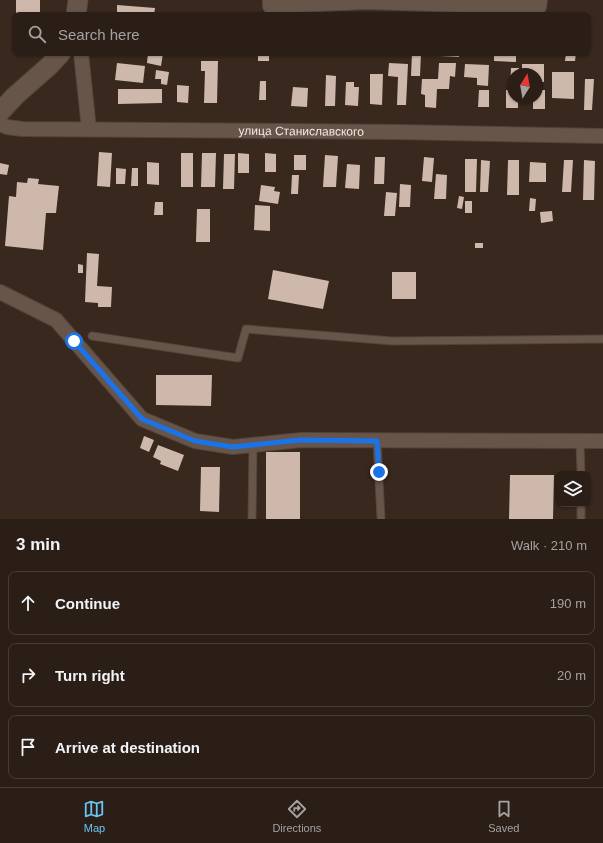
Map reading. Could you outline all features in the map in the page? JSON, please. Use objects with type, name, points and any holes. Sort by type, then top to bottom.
[{"type":"street","points":[[270,0],[270,6],[366,2],[539,7],[540,0]]},
{"type":"street","points":[[0,112],[58,56]]},
{"type":"street","points":[[81,56],[89,130]]},
{"type":"street","name":"улица Станиславского","points":[[0,124],[7,127],[22,129],[389,132],[603,136]]},
{"type":"street","points":[[0,292],[56,320],[142,419],[195,441],[233,447],[301,440],[603,441]]},
{"type":"lane","points":[[92,336],[238,358],[246,329],[392,341],[603,339]]},
{"type":"lane","points":[[377,441],[381,519]]},
{"type":"lane","points":[[580,441],[580,471]]},
{"type":"lane","points":[[252,519],[253,445]]},
{"type":"lane","points":[[581,507],[581,519]]},
{"type":"building","points":[[16,0],[40,0],[40,12],[16,12]]},
{"type":"building","points":[[117,5],[155,8],[154,12],[117,12]]},
{"type":"building","points":[[148,56],[163,56],[161,66],[147,63]]},
{"type":"building","points":[[258,56],[269,56],[269,61],[258,61]]},
{"type":"building","points":[[412,56],[421,56],[420,76],[411,76]]},
{"type":"building","points":[[494,56],[516,56],[516,62],[494,61]]},
{"type":"building","points":[[566,56],[576,56],[575,61],[565,61]]},
{"type":"building","points":[[201,61],[218,61],[217,103],[204,103],[205,71],[201,71]]},
{"type":"building","points":[[117,63],[145,66],[143,83],[115,80]]},
{"type":"building","points":[[389,63],[408,64],[406,105],[397,105],[398,77],[388,76]]},
{"type":"building","points":[[439,63],[456,63],[455,77],[450,76],[449,89],[437,89],[436,108],[425,107],[425,95],[421,94],[422,79],[438,79]]},
{"type":"building","points":[[465,64],[489,65],[488,86],[477,85],[477,78],[464,77]]},
{"type":"building","points":[[522,64],[544,64],[544,82],[543,68],[522,68]]},
{"type":"building","points":[[156,70],[169,72],[167,85],[161,84],[161,79],[155,79]]},
{"type":"building","points":[[552,72],[574,72],[574,99],[552,98]]},
{"type":"building","points":[[370,74],[383,74],[382,105],[370,104]]},
{"type":"building","points":[[326,75],[336,76],[335,106],[325,106]]},
{"type":"building","points":[[585,79],[594,79],[592,110],[584,110]]},
{"type":"building","points":[[260,81],[266,81],[266,100],[259,100]]},
{"type":"building","points":[[346,82],[354,82],[354,87],[359,87],[358,106],[345,105]]},
{"type":"building","points":[[177,85],[189,86],[188,103],[177,102]]},
{"type":"building","points":[[293,87],[308,88],[307,107],[291,106]]},
{"type":"building","points":[[118,89],[162,89],[162,103],[118,104]]},
{"type":"building","points":[[479,90],[489,90],[489,107],[478,107]]},
{"type":"building","points":[[506,90],[507,104],[518,104],[518,108],[506,108]]},
{"type":"building","points":[[543,90],[545,90],[545,109],[533,109],[533,104],[543,104]]},
{"type":"building","points":[[99,152],[112,153],[110,187],[97,186]]},
{"type":"building","points":[[181,153],[193,153],[193,187],[181,187]]},
{"type":"building","points":[[202,153],[216,153],[215,187],[201,187]]},
{"type":"building","points":[[238,153],[249,154],[249,173],[238,173]]},
{"type":"building","points":[[265,153],[276,154],[276,172],[265,172]]},
{"type":"building","points":[[224,154],[235,154],[234,189],[223,189]]},
{"type":"building","points":[[294,155],[306,155],[306,170],[294,170]]},
{"type":"building","points":[[325,155],[338,156],[336,187],[323,187]]},
{"type":"building","points":[[375,157],[385,157],[384,184],[374,184]]},
{"type":"building","points":[[424,157],[434,158],[432,182],[422,181]]},
{"type":"building","points":[[465,159],[477,159],[476,192],[465,192]]},
{"type":"building","points":[[481,160],[490,161],[488,192],[480,192]]},
{"type":"building","points":[[508,160],[519,160],[519,195],[507,195]]},
{"type":"building","points":[[564,160],[573,160],[571,192],[562,192]]},
{"type":"building","points":[[584,160],[595,161],[594,200],[583,200]]},
{"type":"building","points":[[147,162],[159,163],[159,185],[147,184]]},
{"type":"building","points":[[530,162],[546,163],[546,182],[529,182]]},
{"type":"building","points":[[0,163],[9,165],[7,175],[0,174]]},
{"type":"building","points":[[347,164],[360,165],[359,189],[345,188]]},
{"type":"building","points":[[116,168],[126,169],[125,184],[116,184]]},
{"type":"building","points":[[132,168],[138,168],[138,186],[131,186]]},
{"type":"building","points":[[436,174],[447,175],[446,199],[434,199]]},
{"type":"building","points":[[292,175],[299,175],[298,194],[291,194]]},
{"type":"building","points":[[28,178],[39,179],[38,184],[59,186],[56,213],[46,213],[43,250],[5,246],[9,196],[16,197],[17,182],[27,183]]},
{"type":"building","points":[[400,184],[411,185],[410,207],[399,207]]},
{"type":"building","points":[[261,185],[275,187],[274,191],[280,192],[278,204],[259,201]]},
{"type":"building","points":[[386,192],[397,193],[395,216],[384,216]]},
{"type":"building","points":[[459,196],[464,197],[462,209],[457,208]]},
{"type":"building","points":[[530,198],[536,199],[535,211],[529,211]]},
{"type":"building","points":[[465,201],[472,201],[472,213],[465,213]]},
{"type":"building","points":[[155,202],[163,202],[163,215],[154,215]]},
{"type":"building","points":[[255,205],[270,206],[270,231],[254,230]]},
{"type":"building","points":[[197,209],[210,209],[210,242],[196,242]]},
{"type":"building","points":[[552,211],[553,221],[541,223],[540,212]]},
{"type":"building","points":[[475,243],[483,243],[483,248],[475,248]]},
{"type":"building","points":[[87,253],[99,254],[97,286],[112,287],[111,307],[98,307],[98,303],[85,302]]},
{"type":"building","points":[[78,264],[83,265],[83,273],[78,273]]},
{"type":"building","points":[[273,270],[329,281],[323,309],[268,299]]},
{"type":"building","points":[[392,272],[416,272],[416,299],[392,299]]},
{"type":"building","points":[[156,375],[212,375],[211,406],[156,405]]},
{"type":"building","points":[[144,436],[154,440],[149,452],[140,448]]},
{"type":"building","points":[[158,445],[184,455],[178,471],[160,464],[161,461],[153,457]]},
{"type":"building","points":[[266,452],[300,452],[300,519],[266,519]]},
{"type":"building","points":[[201,467],[220,467],[219,512],[200,511]]},
{"type":"building","points":[[510,475],[554,475],[553,519],[509,519]]},
{"type":"route","points":[[74,341],[142,419],[195,441],[233,447],[301,440],[377,441],[379,472]]}]
